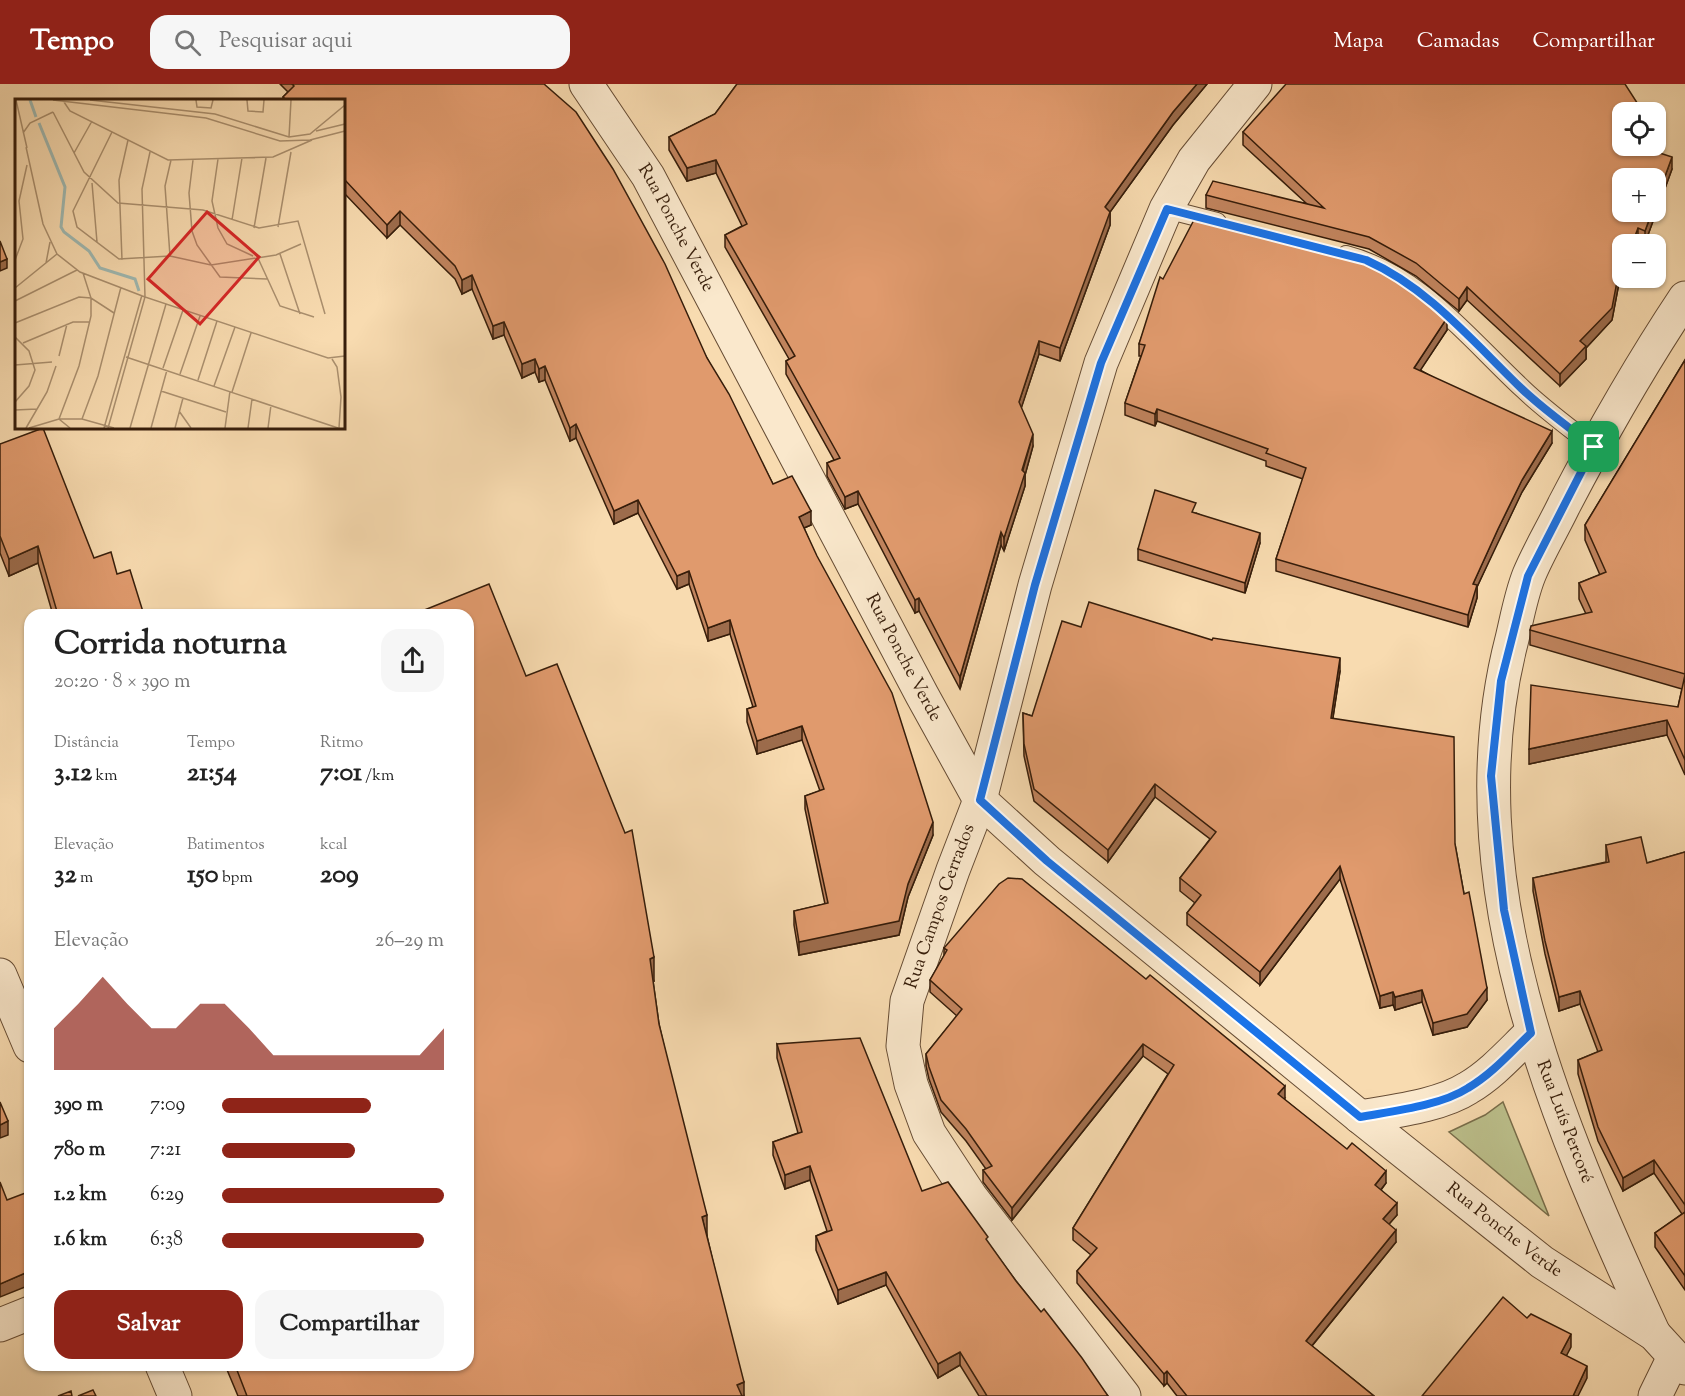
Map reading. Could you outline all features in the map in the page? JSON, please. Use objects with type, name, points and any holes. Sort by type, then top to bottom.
[{"type":"street","name":"Rua Campos Cerrados","points":[[1124,1396],[971,1197],[929,1133],[911,1084],[903,1046],[908,1001],[953,870],[980,800],[1032,596],[1101,363],[1167,209],[1194,160],[1255,84]]},
{"type":"street","name":"Rua Ponche Verde","points":[[601,90],[980,800],[1047,861],[1360,1117],[1542,1262],[1671,1353]]},
{"type":"street","name":"Rua Luís Percoré","points":[[1671,1353],[1608,1234],[1561,1118],[1531,1033],[1504,910],[1491,776],[1501,681],[1528,576],[1594,447],[1685,298]]},
{"type":"street","points":[[0,975],[24,1032]]},
{"type":"street","points":[[1360,1117],[1418,1107],[1467,1090],[1531,1033]]},
{"type":"street","points":[[0,1325],[24,1315]]},
{"type":"street","points":[[1655,1396],[1671,1353]]},
{"type":"street","points":[[165,1371],[175,1396]]},
{"type":"lane","points":[[1167,209],[1234,227]]},
{"type":"lane","points":[[1325,250],[1366,260],[1395,273],[1423,293],[1525,392],[1594,447]]},
{"type":"green space","points":[[1503,1102],[1549,1216],[1449,1132],[1485,1115]]},
{"type":"building","points":[[292,84],[544,84],[576,112],[613,169],[665,264],[707,358],[729,394],[773,484],[792,476],[811,511],[799,517],[817,556],[892,693],[933,822],[908,884],[899,921],[799,942],[794,911],[828,903],[805,796],[824,789],[802,726],[757,741],[747,709],[756,706],[730,620],[708,628],[689,571],[677,576],[638,500],[614,511],[576,424],[570,428],[545,366],[539,369],[535,359],[522,364],[504,322],[493,326],[472,275],[462,280],[455,266],[400,211],[387,225],[345,180],[345,99],[286,99],[283,97],[294,86]]},
{"type":"building","points":[[737,84],[1197,84],[1173,112],[1105,207],[1110,212],[1060,348],[1039,341],[1019,402],[1033,434],[1022,470],[1025,473],[1004,538],[1001,532],[960,677],[919,598],[915,600],[858,491],[845,497],[827,463],[840,458],[786,361],[795,356],[725,235],[747,224],[716,160],[687,168],[669,137],[715,114]]},
{"type":"building","points":[[1286,84],[1625,84],[1637,102],[1612,102],[1612,156],[1666,155],[1672,157],[1666,174],[1666,168],[1612,168],[1612,222],[1648,222],[1645,231],[1638,228],[1636,234],[1612,234],[1612,288],[1616,288],[1612,308],[1580,341],[1586,346],[1560,374],[1467,287],[1459,299],[1416,263],[1369,237],[1206,195],[1213,181],[1324,208],[1243,132]]},
{"type":"building","points":[[1196,216],[1362,258],[1383,269],[1423,297],[1447,318],[1414,368],[1552,431],[1522,480],[1498,529],[1473,584],[1477,585],[1468,615],[1276,559],[1306,468],[1266,453],[1268,449],[1157,409],[1155,414],[1125,403],[1145,345],[1139,344],[1160,277],[1163,279]]},
{"type":"building","points":[[0,241],[7,259],[0,262]]},
{"type":"building","points":[[1685,360],[1685,674],[1530,630],[1531,626],[1592,612],[1579,583],[1606,572],[1585,525]]},
{"type":"building","points":[[43,429],[94,558],[111,552],[117,574],[130,570],[142,609],[56,609],[38,546],[9,559],[0,536],[0,444]]},
{"type":"building","points":[[1155,490],[1196,503],[1192,512],[1260,533],[1245,583],[1138,549]]},
{"type":"building","points":[[489,584],[526,676],[557,664],[625,833],[632,830],[654,957],[650,959],[659,1024],[707,1215],[702,1217],[744,1382],[737,1385],[742,1396],[247,1396],[237,1371],[474,1371],[474,609],[427,609]]},
{"type":"building","points":[[1089,602],[1212,640],[1213,638],[1340,658],[1331,718],[1454,737],[1455,844],[1464,894],[1469,892],[1487,988],[1467,1014],[1433,1023],[1422,990],[1395,997],[1393,992],[1380,996],[1340,866],[1260,972],[1187,913],[1201,895],[1180,878],[1216,832],[1155,784],[1108,850],[1034,789],[1024,744],[1023,713],[1032,716],[1062,621],[1081,627]]},
{"type":"building","points":[[1685,675],[1685,760],[1667,720],[1529,749],[1531,685],[1678,707]]},
{"type":"building","points":[[1641,837],[1647,863],[1685,852],[1685,1205],[1654,1160],[1623,1178],[1598,1127],[1578,1060],[1602,1050],[1580,991],[1559,997],[1533,878],[1609,862],[1606,845]]},
{"type":"building","points":[[1008,878],[1022,879],[1146,979],[1150,975],[1285,1086],[1278,1094],[1347,1149],[1352,1143],[1386,1171],[1375,1185],[1397,1203],[1383,1219],[1396,1230],[1306,1341],[1374,1396],[1187,1396],[1167,1371],[1164,1374],[1077,1271],[1097,1248],[1073,1228],[1174,1065],[1143,1044],[1012,1208],[983,1170],[992,1166],[966,1129],[941,1100],[929,1067],[926,1054],[962,1009],[930,980],[947,950],[944,948],[999,884]]},
{"type":"building","points":[[860,1038],[922,1191],[948,1182],[988,1237],[986,1239],[1016,1281],[1041,1312],[1044,1309],[1108,1396],[987,1396],[960,1352],[938,1364],[886,1272],[838,1290],[816,1236],[832,1230],[810,1166],[785,1175],[773,1142],[802,1132],[777,1044]]},
{"type":"building","points":[[0,1102],[8,1121],[0,1125]]},
{"type":"building","points":[[0,1182],[7,1200],[24,1194],[24,1274],[0,1284]]},
{"type":"building","points":[[1685,1212],[1685,1276],[1655,1233]]},
{"type":"building","points":[[1503,1297],[1527,1318],[1531,1314],[1571,1334],[1561,1353],[1587,1366],[1573,1396],[1422,1396]]},
{"type":"building","points":[[93,1390],[96,1396],[78,1396]]},
{"type":"building","points":[[71,1391],[72,1396],[58,1396]]},
{"type":"route","points":[[1167,209],[1366,260],[1395,273],[1423,293],[1525,392],[1594,447],[1528,576],[1501,681],[1491,776],[1504,910],[1531,1033],[1467,1090],[1418,1107],[1360,1117],[1047,861],[980,800],[1005,694],[1035,585],[1101,363],[1167,209]]}]
